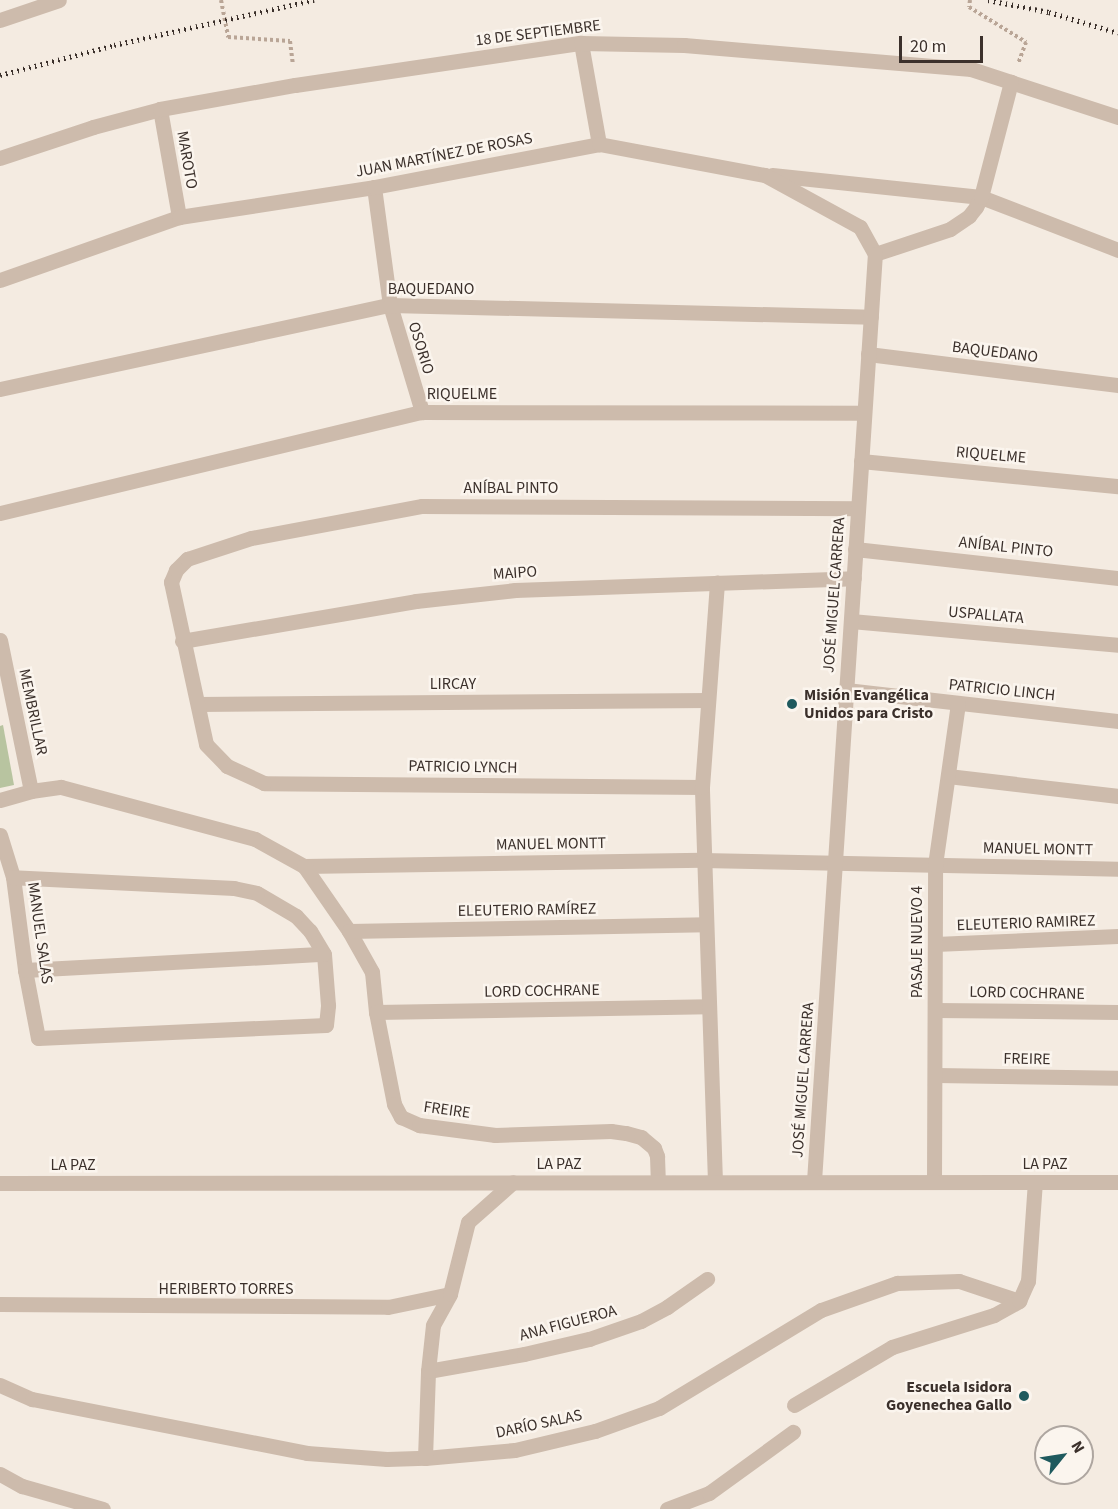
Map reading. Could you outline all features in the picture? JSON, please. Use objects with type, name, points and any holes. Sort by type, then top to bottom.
[{"type":"street","points":[[0,20],[59,0]]},
{"type":"street","points":[[581,43],[599,144]]},
{"type":"street","name":"18 DE SEPTIEMBRE","points":[[0,158],[93,127],[160,109],[296,85],[581,43],[684,45],[971,69],[1118,117]]},
{"type":"street","points":[[875,254],[950,229],[969,216],[981,197],[1011,82]]},
{"type":"street","name":"MAROTO","points":[[160,109],[179,218]]},
{"type":"street","name":"JUAN MARTÍNEZ DE ROSAS","points":[[0,280],[179,218],[374,188],[599,144],[765,175],[860,227],[875,254]]},
{"type":"street","points":[[765,175],[981,197],[1118,250]]},
{"type":"street","name":"OSORIO","points":[[374,188],[390,305],[422,412]]},
{"type":"street","name":"JOSÉ MIGUEL CARRERA","points":[[814,1181],[875,254]]},
{"type":"street","name":"BAQUEDANO","points":[[0,388],[390,305],[871,317]]},
{"type":"street","name":"BAQUEDANO","points":[[868,354],[1118,385]]},
{"type":"street","name":"RIQUELME","points":[[0,513],[422,412],[864,413]]},
{"type":"street","name":"RIQUELME","points":[[861,461],[1118,486]]},
{"type":"street","name":"ANÍBAL PINTO","points":[[182,641],[171,582],[176,570],[187,559],[251,538],[422,506],[858,508]]},
{"type":"street","name":"ANÍBAL PINTO","points":[[855,549],[1118,578]]},
{"type":"street","name":"MAIPO","points":[[182,641],[416,601],[515,590],[854,578]]},
{"type":"street","points":[[714,1182],[702,860],[702,787],[717,583]]},
{"type":"street","name":"USPALLATA","points":[[851,621],[1118,645]]},
{"type":"street","name":"MEMBRILLAR","points":[[0,640],[7,709],[31,791]]},
{"type":"street","points":[[182,641],[198,704]]},
{"type":"street","name":"PATRICIO LINCH","points":[[846,690],[1118,720]]},
{"type":"street","name":"LIRCAY","points":[[198,704],[708,700]]},
{"type":"street","name":"PATRICIO LYNCH","points":[[198,704],[206,744],[227,766],[264,783],[702,787]]},
{"type":"street","name":"PASAJE NUEVO 4","points":[[934,1181],[936,1075],[934,865],[958,704]]},
{"type":"street","points":[[948,776],[1118,796]]},
{"type":"street","name":"MANUEL MONTT","points":[[0,800],[31,791],[61,787],[255,839],[304,866],[702,860],[835,861],[1118,869]]},
{"type":"street","name":"MANUEL SALAS","points":[[0,835],[13,877],[25,970],[38,1038],[326,1025],[328,1005],[324,954]]},
{"type":"street","name":"FREIRE","points":[[304,866],[349,932],[372,972],[376,1012],[394,1104],[401,1117],[409,1123],[495,1135],[611,1131],[626,1133],[641,1137],[654,1148],[658,1182]]},
{"type":"street","points":[[13,877],[234,888],[257,893],[296,916],[310,931],[324,954],[25,970]]},
{"type":"street","name":"ELEUTERIO RAMÍREZ","points":[[349,932],[706,924]]},
{"type":"street","name":"ELEUTERIO RAMIREZ","points":[[935,944],[1118,936]]},
{"type":"street","name":"LORD COCHRANE","points":[[376,1012],[708,1006]]},
{"type":"street","name":"LORD COCHRANE","points":[[935,1010],[1118,1012]]},
{"type":"street","name":"FREIRE","points":[[936,1075],[1118,1078]]},
{"type":"street","points":[[425,1458],[428,1371],[433,1325],[450,1293],[468,1222],[513,1182]]},
{"type":"street","points":[[794,1405],[892,1347],[994,1315],[1019,1301],[1028,1281],[1035,1182]]},
{"type":"street","name":"LA PAZ","points":[[0,1183],[1118,1182]]},
{"type":"street","name":"ANA FIGUEROA","points":[[428,1371],[524,1354],[589,1339],[641,1321],[667,1307],[707,1279]]},
{"type":"street","name":"DARÍO SALAS","points":[[0,1385],[32,1399],[307,1453],[387,1459],[425,1458],[515,1450],[595,1431],[659,1408],[821,1310],[897,1283],[959,1281],[1019,1301]]},
{"type":"street","name":"HERIBERTO TORRES","points":[[0,1304],[388,1307],[450,1293]]},
{"type":"street","points":[[667,1509],[709,1493],[793,1432]]},
{"type":"street","points":[[0,1474],[22,1486],[103,1509]]},
{"type":"path","points":[[221,0],[228,36],[290,41],[296,85]]},
{"type":"path","points":[[970,0],[969,7],[1026,42],[1011,82]]},
{"type":"green space","points":[[3,725],[14,785],[0,788],[0,726]]},
{"type":"railway","points":[[0,75],[114,45],[314,0]]},
{"type":"railway","points":[[988,0],[1049,12],[1118,33]]},
{"type":"place","name":"Misión Evangélica Unidos para Cristo","points":[[792,704]]},
{"type":"place","name":"Escuela Isidora Goyenechea Gallo","points":[[1024,1396]]}]
